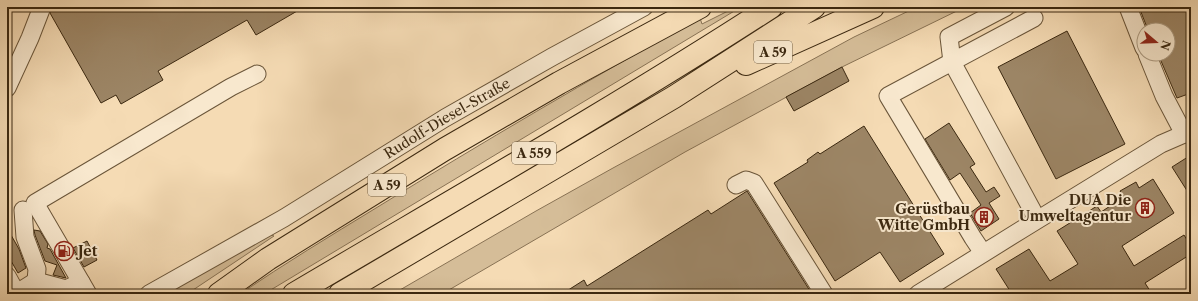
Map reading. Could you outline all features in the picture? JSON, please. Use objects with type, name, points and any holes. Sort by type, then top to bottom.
[{"type":"highway","name":"A 59","points":[[219,294],[268,258],[445,149],[559,83],[700,7]]},
{"type":"highway","name":"A 559","points":[[294,294],[594,117],[711,46],[771,7]]},
{"type":"highway","points":[[674,97],[814,7]]},
{"type":"highway","name":"A 59","points":[[340,294],[674,97],[873,7]]},
{"type":"street","points":[[7,88],[30,38],[42,7]]},
{"type":"street","name":"Rudolf-Diesel-Straße","points":[[149,294],[284,218],[445,118],[644,7]]},
{"type":"street","points":[[1006,7],[949,37],[952,62],[1038,219]]},
{"type":"street","points":[[1128,7],[1136,28]]},
{"type":"street","points":[[983,253],[972,238],[888,96],[1034,18]]},
{"type":"street","points":[[918,294],[1161,144],[1188,132],[1164,96],[1150,62]]},
{"type":"street","points":[[7,276],[17,294],[36,281],[66,289],[84,288],[35,203],[256,74]]},
{"type":"street","points":[[736,185],[746,180],[754,183],[824,294]]},
{"type":"street","points":[[22,210],[25,238],[37,269],[36,281]]},
{"type":"shaded area","points":[[736,7],[741,7],[264,294],[240,294],[290,261],[456,159],[577,88],[700,18],[702,24]]},
{"type":"shaded area","points":[[917,7],[965,7],[842,67],[685,152],[442,294],[393,294],[613,168],[854,37]]},
{"type":"shaded area","points":[[269,234],[274,236],[187,294],[166,294]]},
{"type":"building","points":[[52,7],[304,7],[256,35],[247,20],[158,71],[163,80],[121,104],[116,95],[101,103],[50,13]]},
{"type":"building","points":[[1139,7],[1191,7],[1191,93],[1177,98],[1161,62],[1176,62],[1176,22],[1145,22]]},
{"type":"building","points":[[1067,31],[1125,144],[1056,179],[998,67]]},
{"type":"building","points":[[842,67],[849,81],[794,111],[786,97]]},
{"type":"building","points":[[949,123],[975,164],[970,167],[986,192],[994,187],[1000,196],[989,203],[999,219],[981,231],[970,213],[981,205],[960,173],[950,180],[925,139]]},
{"type":"building","points":[[864,126],[944,254],[900,282],[880,252],[835,281],[774,183],[808,162],[807,160],[818,152],[820,154]]},
{"type":"building","points":[[1191,155],[1191,197],[1172,167]]},
{"type":"building","points":[[1153,179],[1174,213],[1122,246],[1134,266],[1184,235],[1191,246],[1191,254],[1145,283],[1152,294],[1012,294],[996,269],[1029,249],[1050,281],[1078,264],[1057,231],[1097,206],[1101,212],[1124,197],[1120,191],[1136,182],[1139,188]]},
{"type":"building","points":[[747,191],[812,294],[562,294],[584,280],[587,286],[708,210],[711,214]]},
{"type":"building","points":[[7,228],[19,249],[26,268],[18,273],[7,254]]},
{"type":"building","points":[[34,230],[40,231],[48,244],[47,248],[50,249],[66,278],[53,275],[57,265],[45,261]]},
{"type":"building","points":[[87,241],[97,260],[84,267],[73,248]]},
{"type":"place","name":"DUA Die Umweltagentur","points":[[1145,208]]},
{"type":"place","name":"Gerüstbau Witte GmbH","points":[[984,217]]},
{"type":"place","name":"Jet","points":[[64,251]]}]
